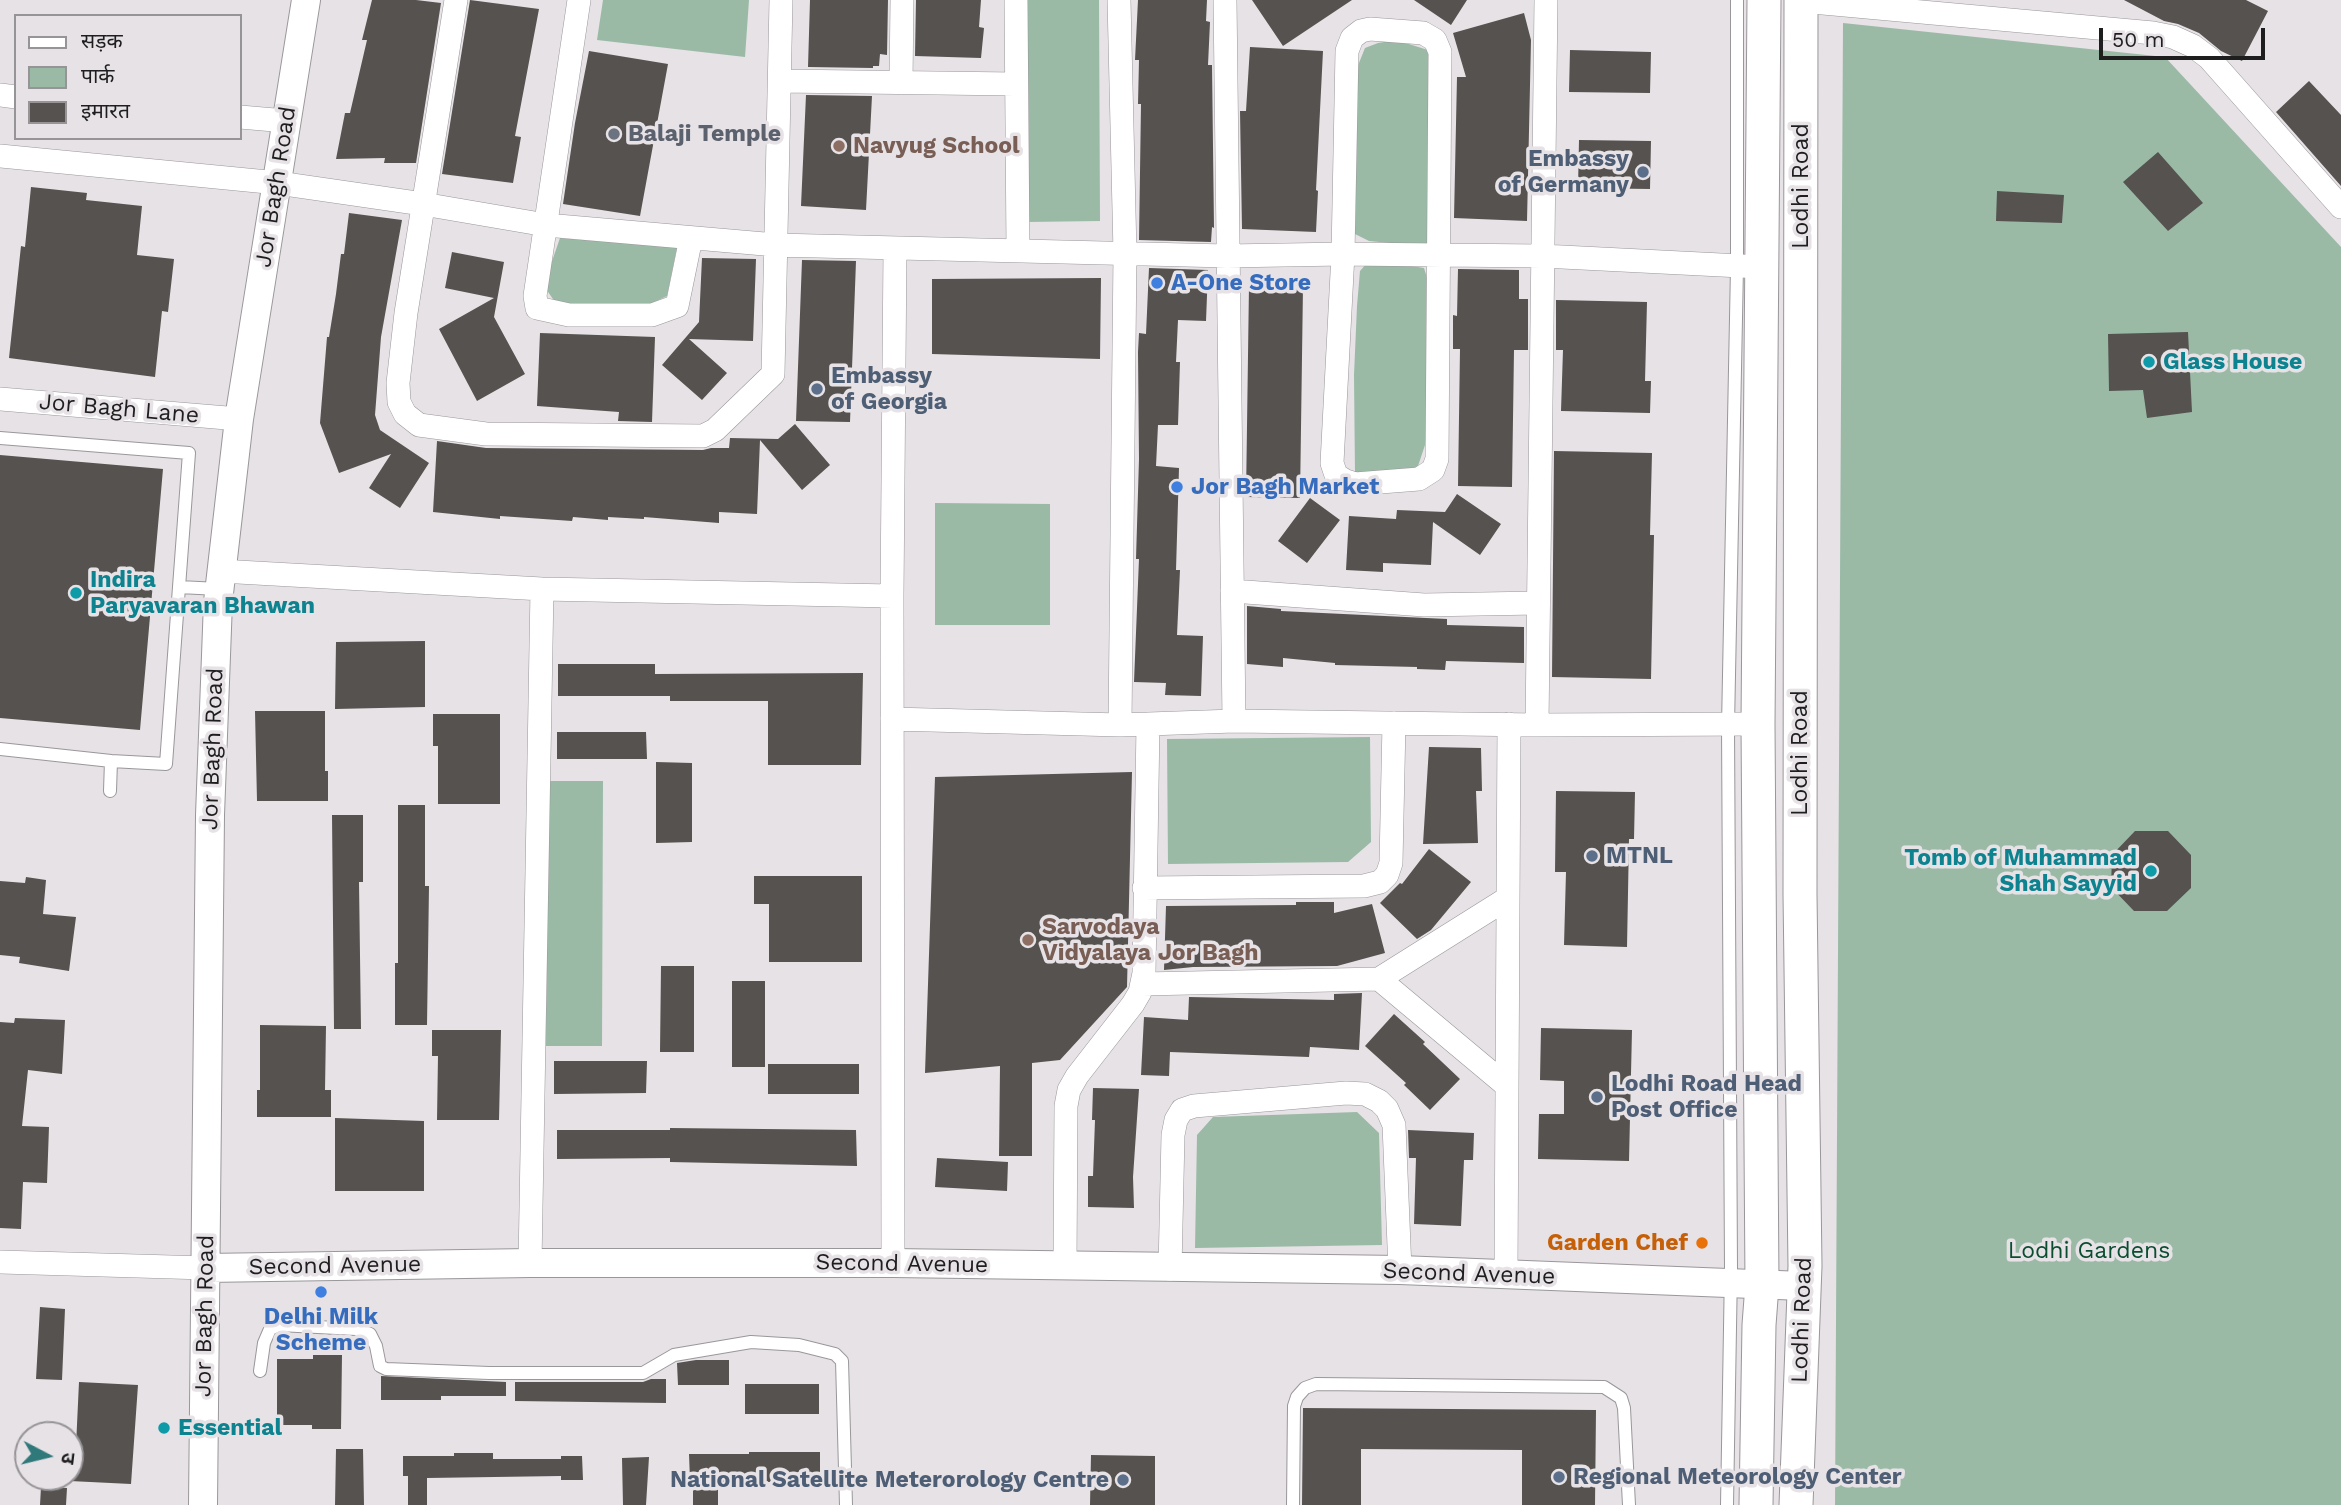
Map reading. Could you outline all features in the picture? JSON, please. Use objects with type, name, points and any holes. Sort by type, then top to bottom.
[{"type":"main road","name":"Lodhi Road","points":[[1756,1505],[1759,1325],[1746,1285],[1743,725],[1749,267],[1764,0]]},
{"type":"main road","name":"Lodhi Road","points":[[1796,1505],[1803,1286],[1800,894],[1801,1]]},
{"type":"street","name":"Jor Bagh Road","points":[[203,1505],[210,815],[219,580],[239,419],[306,0]]},
{"type":"street","points":[[456,0],[406,313],[398,383],[399,402],[405,414],[419,425],[486,434],[689,436],[710,434],[773,374],[781,0]]},
{"type":"street","points":[[579,0],[534,296],[537,308],[569,315],[652,315],[677,306],[691,238]]},
{"type":"street","points":[[901,83],[902,0]]},
{"type":"street","points":[[1016,0],[1018,251]]},
{"type":"street","points":[[1119,0],[1125,253],[1120,725]]},
{"type":"street","points":[[1225,0],[1234,721]]},
{"type":"street","points":[[1537,725],[1546,0]]},
{"type":"street","points":[[1801,1],[2173,37],[2193,46],[2209,58],[2341,207]]},
{"type":"street","points":[[1370,29],[1423,33],[1435,40],[1440,52],[1440,256],[1437,459],[1433,470],[1419,479],[1355,484],[1346,481],[1336,475],[1332,463],[1343,254],[1347,51],[1352,38],[1361,31],[1370,29]]},
{"type":"street","points":[[780,81],[1015,84]]},
{"type":"street","points":[[242,117],[286,121]]},
{"type":"street","points":[[0,156],[278,183],[546,225],[776,245],[1227,256],[1542,256],[1749,267]]},
{"type":"street","points":[[893,1263],[891,596],[895,249]]},
{"type":"street","name":"Jor Bagh Lane","points":[[0,399],[239,419]]},
{"type":"street","points":[[219,580],[891,596]]},
{"type":"street","points":[[530,1263],[542,589]]},
{"type":"street","points":[[1232,591],[1424,605],[1538,603]]},
{"type":"street","points":[[892,719],[1120,725],[1234,721],[1743,725]]},
{"type":"street","points":[[1144,888],[1364,886],[1380,882],[1387,875],[1391,863],[1394,723]]},
{"type":"street","points":[[1065,1266],[1066,1106],[1069,1090],[1133,1004],[1143,984],[1149,724]]},
{"type":"street","points":[[1506,1275],[1509,724]]},
{"type":"street","points":[[1143,984],[1379,979],[1508,898]]},
{"type":"street","points":[[1379,979],[1507,1086]]},
{"type":"street","points":[[1170,1269],[1173,1135],[1182,1110],[1194,1106],[1346,1093],[1365,1094],[1379,1101],[1387,1109],[1394,1125],[1401,1270]]},
{"type":"street","name":"Second Avenue","points":[[0,1262],[206,1268],[530,1263],[893,1263],[1170,1269],[1401,1270],[1803,1286]]},
{"type":"lane","points":[[1737,0],[1749,267]]},
{"type":"lane","points":[[0,438],[189,453],[166,764],[0,749]]},
{"type":"lane","points":[[178,587],[219,580]]},
{"type":"lane","points":[[110,791],[111,761]]},
{"type":"lane","points":[[1727,1505],[1746,1285]]},
{"type":"lane","points":[[260,1371],[264,1343],[270,1329],[279,1325],[356,1329],[370,1334],[376,1346],[380,1366],[386,1369],[489,1373],[643,1373],[674,1355],[751,1342],[799,1345],[835,1354],[842,1361],[846,1505]]},
{"type":"lane","points":[[1293,1505],[1294,1406],[1297,1397],[1305,1388],[1316,1384],[1604,1387],[1621,1398],[1624,1408],[1629,1505]]},
{"type":"green space","points":[[603,0],[749,0],[745,57],[597,40]]},
{"type":"green space","points":[[1025,0],[1099,0],[1100,221],[1027,222]]},
{"type":"green space","name":"Lodhi Gardens","points":[[1843,23],[2165,57],[2341,247],[2341,1505],[1835,1505]]},
{"type":"green space","points":[[1396,40],[1431,51],[1429,243],[1420,246],[1369,241],[1355,234],[1357,68],[1365,48]]},
{"type":"green space","points":[[560,238],[677,247],[667,296],[650,304],[578,305],[555,302],[546,289]]},
{"type":"green space","points":[[1367,263],[1424,268],[1430,287],[1429,418],[1425,445],[1416,472],[1355,474],[1354,375],[1357,306],[1360,271]]},
{"type":"green space","points":[[935,503],[1050,504],[1050,625],[935,625]]},
{"type":"green space","points":[[1370,737],[1371,842],[1348,862],[1168,864],[1167,739]]},
{"type":"green space","points":[[547,781],[603,781],[602,1046],[546,1046]]},
{"type":"green space","points":[[1357,1112],[1379,1133],[1382,1245],[1195,1248],[1197,1135],[1213,1117]]},
{"type":"building","points":[[372,0],[441,3],[416,163],[384,163],[385,158],[336,159],[345,113],[350,113],[367,40],[362,40]]},
{"type":"building","points":[[470,0],[539,9],[515,136],[521,137],[513,183],[442,174]]},
{"type":"building","points":[[810,0],[888,0],[887,55],[880,54],[879,66],[808,67]]},
{"type":"building","points":[[916,0],[981,0],[979,27],[984,28],[981,58],[915,56]]},
{"type":"building","points":[[1138,0],[1207,0],[1206,21],[1210,22],[1208,65],[1212,65],[1214,228],[1212,227],[1211,242],[1139,240],[1141,104],[1138,104],[1139,60],[1135,60]]},
{"type":"building","points":[[1252,0],[1352,0],[1283,46]]},
{"type":"building","points":[[1414,0],[1467,0],[1451,25]]},
{"type":"building","points":[[2124,0],[2246,0],[2268,11],[2242,61],[2221,51],[2199,33],[2164,21]]},
{"type":"building","points":[[1524,13],[1531,40],[1527,221],[1454,218],[1457,77],[1466,77],[1453,33]]},
{"type":"building","points":[[1250,47],[1323,51],[1316,232],[1242,229],[1240,111],[1246,111]]},
{"type":"building","points":[[1570,50],[1651,52],[1650,93],[1569,92]]},
{"type":"building","name":"Balaji Temple","points":[[589,51],[668,64],[640,216],[563,204]]},
{"type":"building","points":[[2309,81],[2341,115],[2341,186],[2276,112]]},
{"type":"building","points":[[806,95],[872,96],[866,210],[801,206]]},
{"type":"building","points":[[1579,140],[1651,141],[1650,189],[1578,188]]},
{"type":"building","points":[[2158,152],[2203,203],[2168,231],[2123,182]]},
{"type":"building","points":[[31,187],[87,193],[86,200],[142,206],[137,255],[174,259],[168,312],[162,311],[155,377],[9,358],[21,246],[25,247]]},
{"type":"building","points":[[1997,191],[2064,195],[2062,223],[1996,221]]},
{"type":"building","points":[[349,213],[402,220],[381,337],[375,415],[380,430],[429,463],[400,508],[369,488],[391,454],[339,473],[320,423],[327,337],[341,254],[344,254]]},
{"type":"building","points":[[452,252],[504,262],[494,317],[525,374],[477,401],[439,329],[494,298],[445,288]]},
{"type":"building","points":[[702,258],[756,259],[753,341],[689,339],[727,373],[702,400],[662,365],[699,322]]},
{"type":"building","points":[[802,260],[856,261],[850,422],[796,421]]},
{"type":"building","points":[[1149,268],[1208,270],[1206,321],[1178,320],[1178,425],[1158,425],[1156,466],[1179,468],[1176,570],[1180,570],[1177,635],[1203,636],[1201,696],[1165,695],[1166,683],[1134,682],[1139,559],[1136,559],[1138,352],[1139,333],[1146,334]]},
{"type":"building","points":[[1458,269],[1519,270],[1519,299],[1528,299],[1528,350],[1514,350],[1512,487],[1458,486],[1460,349],[1453,349],[1453,315],[1457,316]]},
{"type":"building","points":[[1101,278],[1100,359],[932,354],[932,279]]},
{"type":"building","points":[[1249,285],[1303,286],[1300,498],[1246,497]]},
{"type":"building","points":[[1556,300],[1647,302],[1645,381],[1651,381],[1650,413],[1561,411],[1563,350],[1556,350]]},
{"type":"building","name":"Glass House","points":[[2188,332],[2192,412],[2147,418],[2143,390],[2109,391],[2108,334]]},
{"type":"building","points":[[540,333],[655,337],[652,422],[618,421],[619,412],[537,406]]},
{"type":"building","points":[[795,424],[830,465],[802,490],[760,440],[757,514],[719,512],[719,523],[644,517],[608,517],[608,520],[573,517],[572,521],[500,516],[500,519],[433,512],[437,441],[486,448],[703,450],[729,448],[730,438],[778,439]]},
{"type":"building","points":[[1554,451],[1652,453],[1650,535],[1654,535],[1651,679],[1552,677]]},
{"type":"building","name":"Indira Paryavaran Bhawan","points":[[0,455],[163,469],[140,730],[0,718]]},
{"type":"building","points":[[1457,494],[1501,524],[1480,555],[1433,522],[1431,565],[1383,563],[1383,572],[1346,570],[1349,516],[1396,519],[1397,510],[1445,512]]},
{"type":"building","points":[[1310,498],[1340,520],[1307,563],[1278,541]]},
{"type":"building","points":[[1247,606],[1281,611],[1447,619],[1447,625],[1524,627],[1524,663],[1446,661],[1445,670],[1335,665],[1283,658],[1283,667],[1247,664]]},
{"type":"building","points":[[425,641],[425,707],[335,709],[336,642]]},
{"type":"building","points":[[558,664],[655,664],[655,674],[863,673],[861,765],[768,765],[768,701],[670,701],[670,696],[558,696]]},
{"type":"building","points":[[255,711],[325,711],[328,801],[257,801]]},
{"type":"building","points":[[433,714],[500,714],[500,804],[438,804],[438,746],[433,746]]},
{"type":"building","points":[[557,732],[646,732],[647,759],[557,759]]},
{"type":"building","points":[[1429,747],[1481,748],[1482,791],[1476,791],[1478,843],[1423,844]]},
{"type":"building","points":[[656,762],[692,763],[692,842],[656,843]]},
{"type":"building","name":"Sarvodaya Vidyalaya Jor Bagh","points":[[1132,772],[1127,987],[1060,1060],[1032,1063],[1032,1156],[999,1156],[1000,1066],[925,1073],[935,777]]},
{"type":"building","name":"MTNL","points":[[1556,791],[1635,792],[1634,839],[1629,839],[1627,947],[1564,945],[1566,872],[1555,872]]},
{"type":"building","points":[[398,805],[425,805],[425,886],[429,886],[427,1025],[395,1025],[395,963],[398,963]]},
{"type":"building","points":[[332,815],[363,815],[363,882],[359,882],[361,1029],[334,1029]]},
{"type":"building","name":"Tomb of Muhammad Shah Sayyid","points":[[2135,831],[2168,831],[2191,855],[2191,888],[2167,911],[2134,911],[2111,887],[2112,855]]},
{"type":"building","points":[[1429,849],[1471,882],[1431,930],[1417,939],[1380,903],[1402,884]]},
{"type":"building","points":[[754,876],[862,876],[862,962],[769,962],[769,904],[754,904]]},
{"type":"building","points":[[26,877],[46,880],[43,914],[76,917],[69,971],[19,963],[20,957],[0,955],[0,881],[25,883]]},
{"type":"building","points":[[1296,902],[1334,902],[1334,913],[1372,904],[1385,953],[1337,966],[1193,967],[1164,970],[1166,906],[1296,905]]},
{"type":"building","points":[[661,966],[694,966],[694,1052],[660,1052]]},
{"type":"building","points":[[732,981],[765,981],[765,1067],[732,1067]]},
{"type":"building","points":[[1362,993],[1359,1050],[1310,1047],[1309,1057],[1170,1052],[1169,1076],[1141,1075],[1144,1017],[1188,1020],[1189,997],[1334,1000],[1334,994]]},
{"type":"building","points":[[1394,1014],[1460,1079],[1430,1110],[1404,1085],[1406,1083],[1365,1046]]},
{"type":"building","points":[[15,1018],[65,1020],[62,1074],[28,1070],[22,1126],[49,1127],[47,1183],[23,1182],[21,1229],[0,1228],[0,1022],[14,1023]]},
{"type":"building","points":[[260,1025],[326,1026],[325,1090],[331,1090],[331,1117],[257,1117],[257,1090],[260,1090]]},
{"type":"building","name":"Lodhi Road Head Post Office","points":[[1541,1028],[1632,1030],[1629,1161],[1538,1159],[1539,1114],[1564,1114],[1564,1081],[1540,1080]]},
{"type":"building","points":[[432,1030],[501,1030],[499,1120],[437,1120],[438,1056],[432,1056]]},
{"type":"building","points":[[554,1061],[647,1061],[646,1093],[554,1094]]},
{"type":"building","points":[[768,1064],[859,1064],[859,1094],[768,1094]]},
{"type":"building","points":[[1093,1088],[1139,1089],[1133,1177],[1134,1208],[1088,1207],[1088,1176],[1093,1176]]},
{"type":"building","points":[[335,1118],[424,1121],[424,1191],[335,1191]]},
{"type":"building","points":[[557,1130],[856,1130],[857,1166],[670,1162],[670,1158],[557,1159]]},
{"type":"building","points":[[1408,1130],[1474,1133],[1473,1160],[1464,1160],[1461,1226],[1414,1224],[1416,1158],[1409,1158]]},
{"type":"building","points":[[937,1158],[1008,1162],[1007,1191],[935,1187]]},
{"type":"building","points":[[40,1307],[65,1309],[62,1380],[36,1379]]},
{"type":"building","points":[[313,1355],[342,1355],[341,1429],[312,1429],[312,1425],[277,1425],[277,1359],[313,1359]]},
{"type":"building","points":[[729,1360],[729,1385],[678,1385],[677,1363]]},
{"type":"building","points":[[381,1376],[506,1382],[506,1396],[381,1400]]},
{"type":"building","points":[[666,1379],[666,1403],[515,1401],[515,1382],[643,1382]]},
{"type":"building","points":[[79,1382],[138,1385],[131,1484],[84,1482],[84,1421],[77,1421]]},
{"type":"building","points":[[745,1384],[819,1384],[819,1414],[745,1414]]},
{"type":"building","name":"Regional Meteorology Center","points":[[1303,1408],[1596,1410],[1595,1505],[1522,1505],[1522,1450],[1361,1449],[1361,1505],[1302,1505]]},
{"type":"building","points":[[336,1449],[363,1449],[364,1505],[335,1505]]},
{"type":"building","points":[[820,1452],[820,1482],[718,1482],[718,1505],[693,1505],[689,1454]]},
{"type":"building","points":[[454,1453],[493,1453],[493,1459],[561,1459],[561,1456],[582,1456],[583,1480],[561,1480],[561,1476],[427,1478],[427,1505],[408,1505],[408,1476],[403,1476],[403,1456],[454,1456]]},
{"type":"building","name":"National Satellite Meterorology Centre","points":[[1091,1455],[1155,1456],[1155,1505],[1090,1505]]},
{"type":"building","points":[[649,1457],[646,1505],[623,1505],[622,1458]]},
{"type":"building","points":[[41,1491],[67,1491],[66,1505],[40,1505]]},
{"type":"place","name":"Balaji Temple","points":[[614,134]]},
{"type":"place","name":"Navyug School","points":[[839,146]]},
{"type":"place","name":"Embassy of Germany","points":[[1643,172]]},
{"type":"place","name":"A-One Store","points":[[1157,283]]},
{"type":"place","name":"Glass House","points":[[2149,362]]},
{"type":"place","name":"Embassy of Georgia","points":[[817,389]]},
{"type":"place","name":"Jor Bagh Market","points":[[1177,487]]},
{"type":"place","name":"Indira Paryavaran Bhawan","points":[[76,593]]},
{"type":"place","name":"MTNL","points":[[1592,856]]},
{"type":"place","name":"Tomb of Muhammad Shah Sayyid","points":[[2151,871]]},
{"type":"place","name":"Sarvodaya Vidyalaya Jor Bagh","points":[[1028,940]]},
{"type":"place","name":"Lodhi Road Head Post Office","points":[[1597,1097]]},
{"type":"place","name":"Garden Chef","points":[[1702,1243]]},
{"type":"place","name":"Delhi Milk Scheme","points":[[321,1292]]},
{"type":"place","name":"Essential","points":[[164,1428]]},
{"type":"place","name":"Regional Meteorology Center","points":[[1559,1477]]},
{"type":"place","name":"National Satellite Meterorology Centre","points":[[1123,1480]]}]
